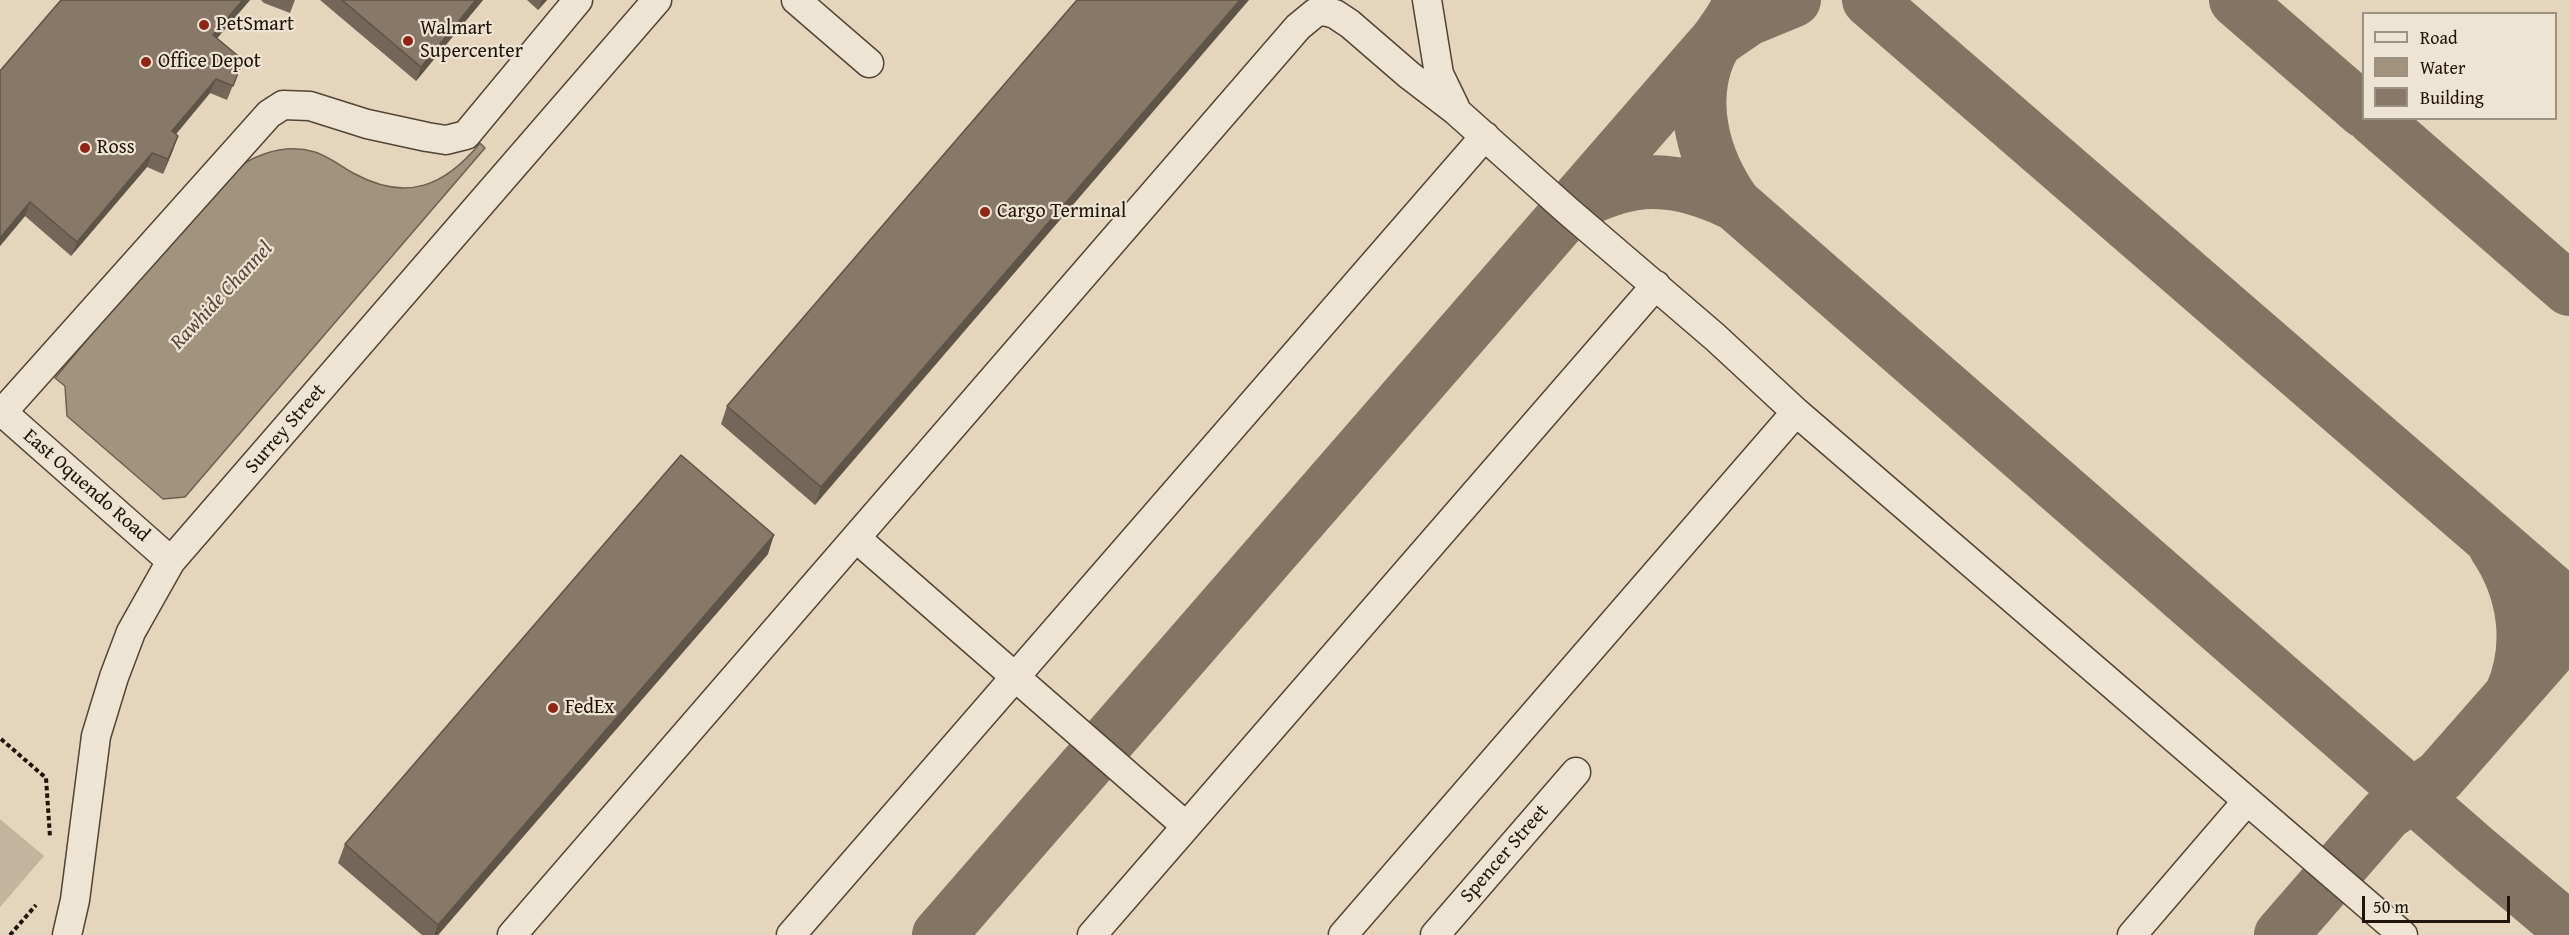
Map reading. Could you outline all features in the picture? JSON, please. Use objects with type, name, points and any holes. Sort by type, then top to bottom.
[{"type":"street","points":[[1,412],[269,114],[283,105],[310,106],[367,124],[427,137],[446,140],[466,135],[578,0]]},
{"type":"street","name":"Surrey Street","points":[[67,935],[80,870],[96,736],[131,632],[171,561],[657,0]]},
{"type":"street","points":[[796,0],[868,63]]},
{"type":"street","points":[[1427,0],[1439,74],[1456,111]]},
{"type":"street","points":[[512,935],[1298,27],[1315,13],[1323,11],[1335,14],[1350,24],[1409,75],[1456,111],[1656,285],[1796,412],[2403,935]]},
{"type":"street","points":[[791,935],[1485,136]]},
{"type":"street","points":[[1092,935],[1656,285]]},
{"type":"street","name":"East Oquendo Road","points":[[1,412],[171,561]]},
{"type":"street","points":[[1343,935],[1796,412]]},
{"type":"street","points":[[856,537],[1186,826]]},
{"type":"street","name":"Spencer Street","points":[[1435,935],[1576,772]]},
{"type":"street","points":[[2132,935],[2247,801]]},
{"type":"path","points":[[1,739],[46,778],[50,837]]},
{"type":"path","points":[[10,935],[36,905]]},
{"type":"shaded area","points":[[0,819],[44,856],[0,907]]},
{"type":"water","name":"Rawhide Channel","points":[[480,143],[485,148],[185,497],[163,499],[67,416],[65,386],[55,378],[222,179],[232,171],[254,158],[277,150],[302,149],[331,159],[355,174],[374,182],[408,188],[439,179],[467,158]]},
{"type":"building","points":[[61,0],[243,0],[213,35],[243,60],[233,86],[216,79],[172,131],[178,136],[168,159],[152,153],[77,242],[30,202],[0,238],[0,71]]},
{"type":"building","name":"Walmart Supercenter","points":[[342,0],[476,0],[421,67]]},
{"type":"building","name":"Cargo Terminal","points":[[1077,0],[1240,0],[821,487],[727,406]]},
{"type":"building","name":"FedEx","points":[[681,455],[774,535],[438,925],[345,844]]},
{"type":"taxiway","points":[[1740,0],[1710,52],[1703,71],[1700,91],[1702,131],[1707,150],[1724,187],[1735,204],[2475,850],[2569,929]]},
{"type":"taxiway","points":[[1716,41],[1748,19],[1794,0]]},
{"type":"taxiway","points":[[1869,0],[2569,606]]},
{"type":"taxiway","points":[[2236,0],[2362,109]]},
{"type":"taxiway","points":[[939,935],[1711,47]]},
{"type":"taxiway","points":[[2375,120],[2569,289]]},
{"type":"taxiway","points":[[1576,202],[1631,184],[1661,182],[1691,187],[1735,204]]},
{"type":"taxiway","points":[[2495,546],[2513,581],[2522,619],[2524,638],[2522,657],[2511,695]]},
{"type":"taxiway","points":[[2281,935],[2386,814],[2440,776],[2569,629]]},
{"type":"place","name":"PetSmart","points":[[204,25]]},
{"type":"place","name":"Walmart Supercenter","points":[[408,41]]},
{"type":"place","name":"Office Depot","points":[[146,62]]},
{"type":"place","name":"Ross","points":[[85,148]]},
{"type":"place","name":"Cargo Terminal","points":[[985,212]]},
{"type":"place","name":"FedEx","points":[[553,708]]}]
